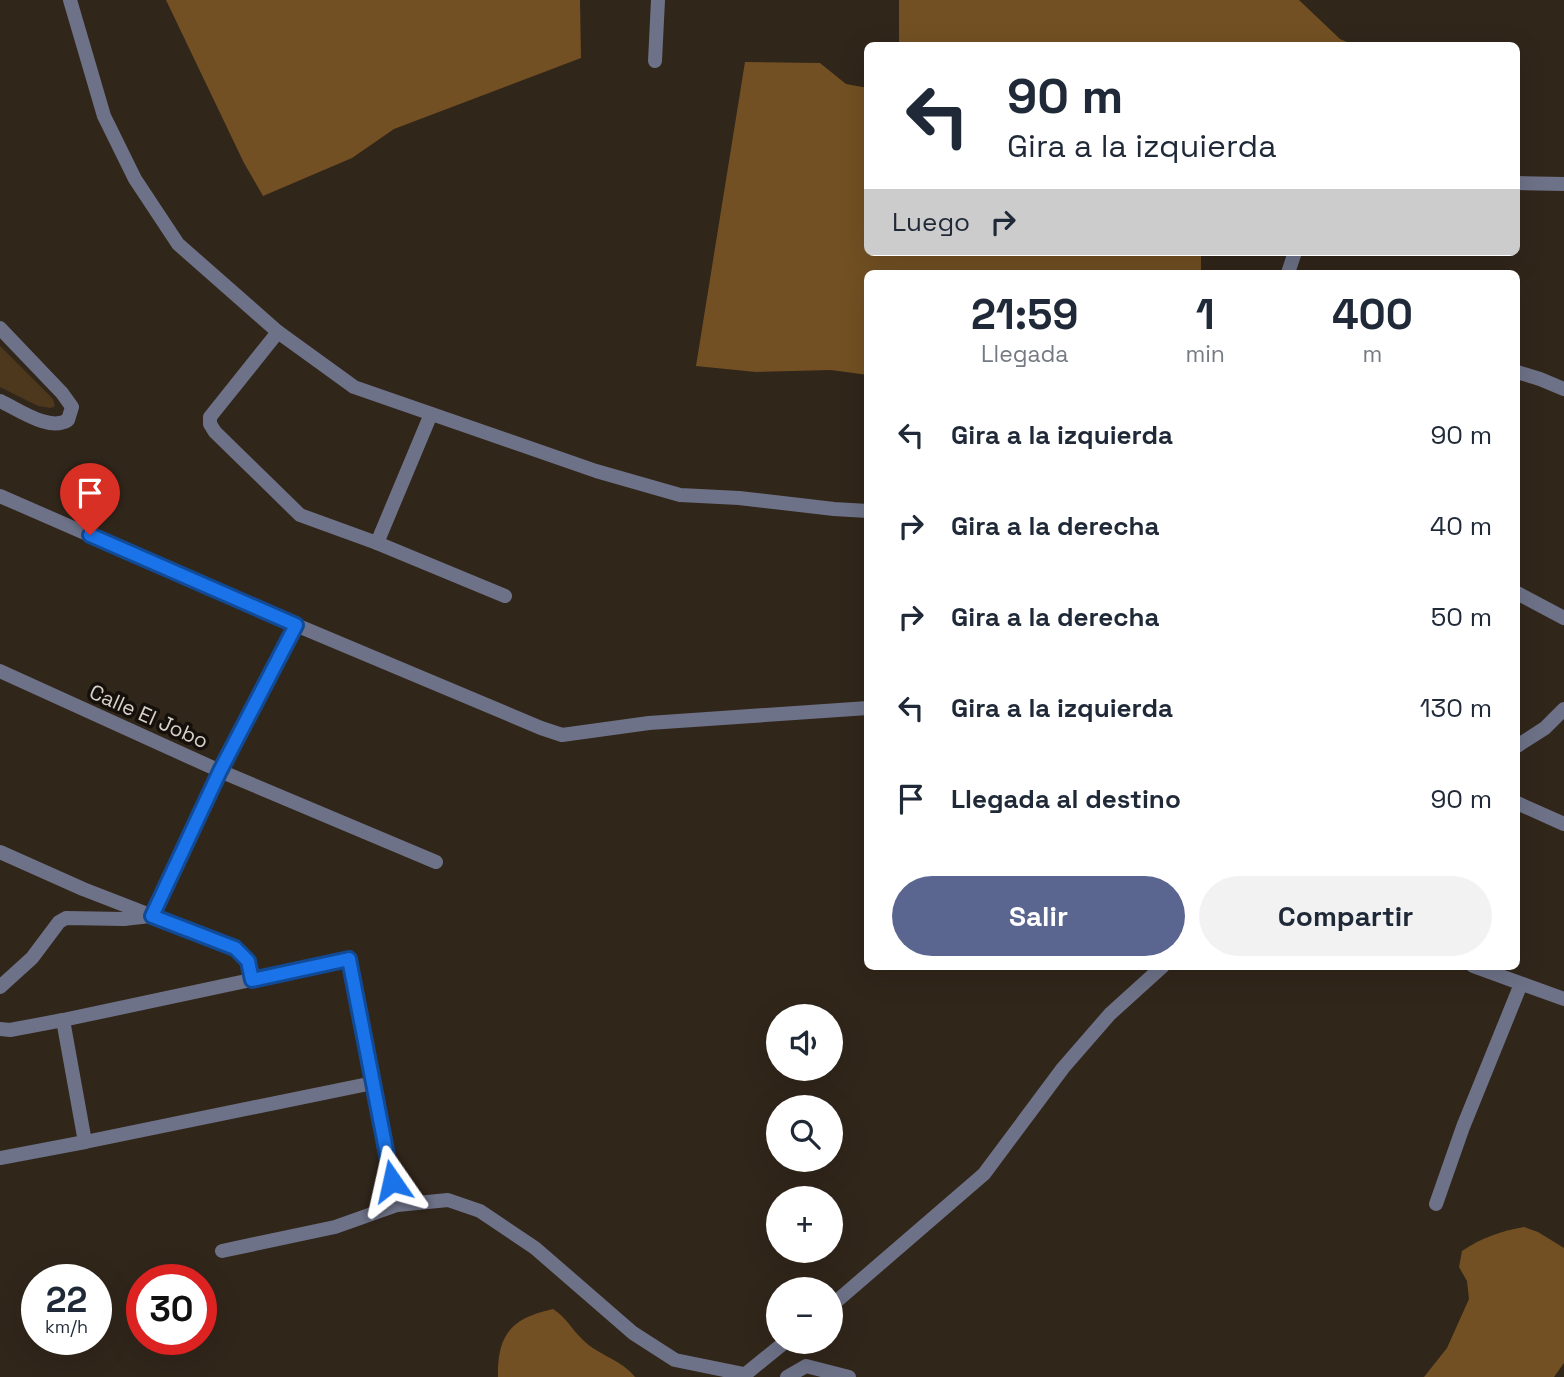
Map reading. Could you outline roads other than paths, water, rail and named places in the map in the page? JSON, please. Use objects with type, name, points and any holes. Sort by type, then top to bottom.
[{"type":"street","points":[[70,0],[104,116],[135,179],[178,244],[278,332],[354,387],[596,471],[680,495],[864,511]]},
{"type":"street","points":[[655,61],[658,0]]},
{"type":"street","points":[[1520,183],[1564,184]]},
{"type":"street","points":[[0,328],[72,407],[68,420],[61,425],[47,423],[0,401]]},
{"type":"street","points":[[278,332],[213,411],[209,424],[215,432],[300,514],[505,596]]},
{"type":"street","points":[[1520,373],[1564,389]]},
{"type":"street","points":[[377,543],[431,414]]},
{"type":"street","points":[[0,496],[296,625],[562,735],[649,723],[864,708]]},
{"type":"street","points":[[1520,595],[1564,618]]},
{"type":"street","points":[[152,916],[220,771],[296,625]]},
{"type":"street","name":"Calle El Jobo","points":[[0,671],[220,771],[436,862]]},
{"type":"street","points":[[1520,744],[1545,729],[1564,709]]},
{"type":"street","points":[[1520,804],[1564,824]]},
{"type":"street","points":[[0,852],[235,948],[248,961],[252,980]]},
{"type":"street","points":[[0,988],[32,958],[59,922],[66,918],[124,919],[152,916]]},
{"type":"street","points":[[0,1029],[10,1030],[63,1020],[349,959],[397,1205]]},
{"type":"street","points":[[843,1297],[984,1174],[1063,1068],[1110,1014],[1159,970]]},
{"type":"street","points":[[1484,970],[1564,999]]},
{"type":"street","points":[[1436,1203],[1463,1127],[1521,984]]},
{"type":"street","points":[[63,1020],[85,1142]]},
{"type":"street","points":[[0,1158],[373,1083]]},
{"type":"street","points":[[222,1251],[335,1227],[397,1205],[447,1200],[480,1211],[535,1248],[633,1333],[675,1360],[743,1376],[770,1354]]},
{"type":"street","points":[[675,1360],[682,1377]]},
{"type":"street","points":[[787,1377],[806,1366],[849,1377]]}]
